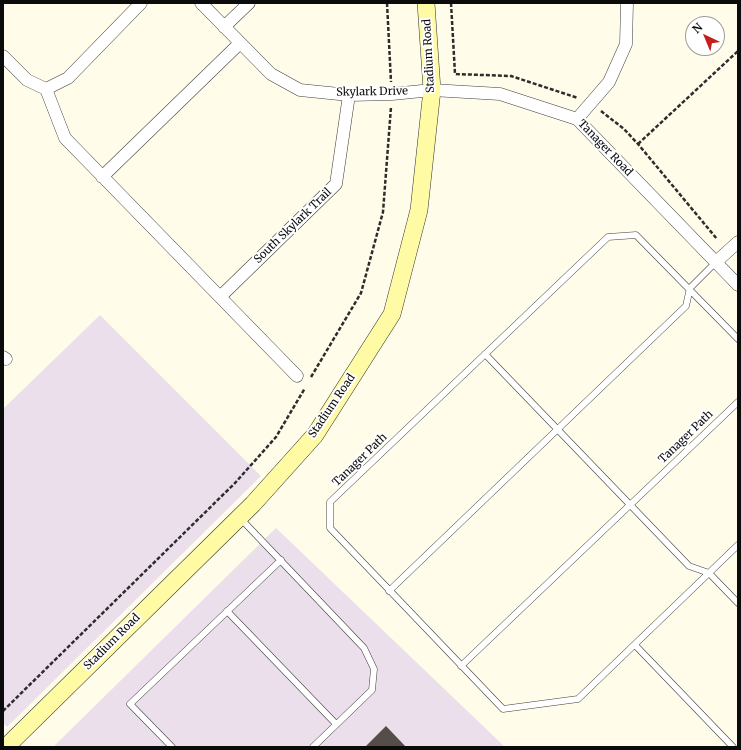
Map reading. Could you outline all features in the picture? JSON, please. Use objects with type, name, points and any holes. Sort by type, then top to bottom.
[{"type":"street","points":[[46,89],[68,78],[141,3]]},
{"type":"street","name":"Skylark Drive","points":[[201,3],[272,74],[300,90],[349,95],[392,94],[432,90]]},
{"type":"street","points":[[224,27],[249,3]]},
{"type":"street","name":"Stadium Road","points":[[8,743],[239,517],[315,435],[392,314],[420,210],[432,90],[426,3]]},
{"type":"street","points":[[577,119],[609,82],[626,44],[627,3]]},
{"type":"street","points":[[102,176],[240,43]]},
{"type":"street","points":[[3,56],[27,80],[46,89],[65,138],[297,376]]},
{"type":"street","name":"Tanager Road","points":[[432,90],[500,94],[577,119],[738,285]]},
{"type":"street","name":"South Skylark Trail","points":[[220,297],[336,184],[349,95]]},
{"type":"street","points":[[716,262],[738,242]]},
{"type":"lane","name":"Tanager Path","points":[[738,339],[690,288],[636,235],[608,237],[330,502],[330,528],[503,709],[578,699],[738,545]]},
{"type":"lane","points":[[389,591],[686,306],[690,288],[716,262]]},
{"type":"lane","points":[[486,354],[689,566],[709,573],[738,602]]},
{"type":"lane","name":"Tanager Path","points":[[461,666],[738,402]]},
{"type":"lane","points":[[239,517],[364,648],[374,669],[372,690],[313,747]]},
{"type":"lane","points":[[172,747],[130,704],[281,560]]},
{"type":"lane","points":[[227,611],[336,724]]},
{"type":"lane","points":[[635,645],[733,747]]},
{"type":"path","points":[[3,711],[235,483],[276,437],[361,293],[383,212],[392,94],[387,3]]},
{"type":"path","points":[[638,144],[738,51]]},
{"type":"shaded area","points":[[100,315],[261,476],[7,727],[3,723],[3,409]]},
{"type":"shaded area","points":[[276,528],[505,747],[53,747]]},
{"type":"building","points":[[386,726],[406,747],[365,747]]}]
